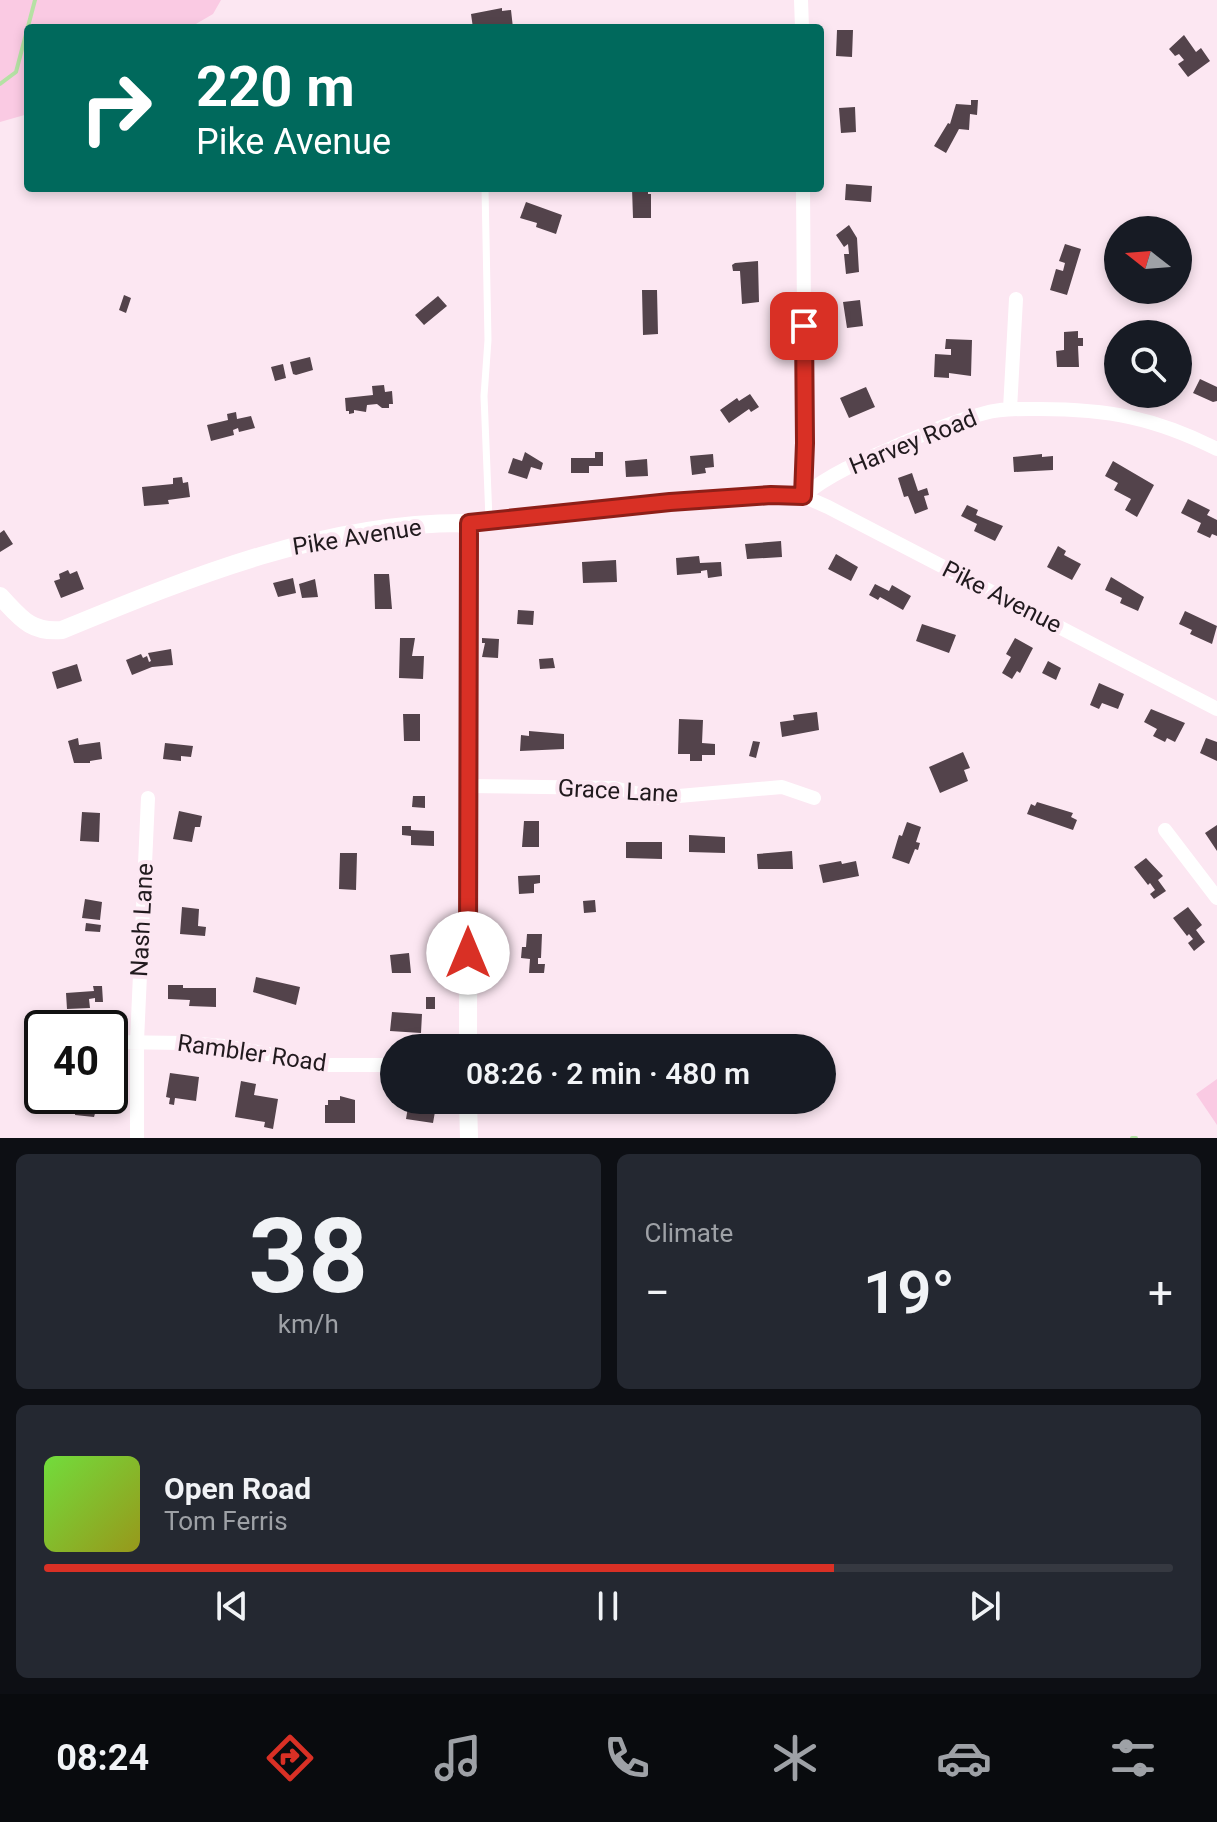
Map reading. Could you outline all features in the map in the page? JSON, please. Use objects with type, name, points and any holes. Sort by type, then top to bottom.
[{"type":"street","points":[[801,0],[802,24]]},
{"type":"street","points":[[803,192],[803,496]]},
{"type":"street","points":[[1010,409],[1016,299]]},
{"type":"street","name":"Harvey Road","points":[[803,496],[819,483],[851,466],[935,429],[989,412],[1010,409],[1082,409],[1136,417],[1190,435],[1217,449]]},
{"type":"street","name":"Pike Avenue","points":[[0,596],[34,628],[62,630],[211,572],[332,536],[670,502],[771,495],[803,496],[1217,709]]},
{"type":"street","points":[[468,1034],[469,523]]},
{"type":"street","name":"Grace Lane","points":[[467,786],[614,788],[656,798],[782,787],[814,798]]},
{"type":"street","name":"Nash Lane","points":[[137,1138],[137,1041],[148,798]]},
{"type":"street","points":[[1165,830],[1217,898]]},
{"type":"street","name":"Rambler Road","points":[[128,1041],[224,1046],[328,1065],[380,1065]]},
{"type":"street","points":[[468,1114],[469,1138]]},
{"type":"lane","points":[[485,192],[488,340],[484,396],[489,519]]},
{"type":"shaded area","points":[[0,0],[221,0],[213,14],[196,24],[24,24],[24,115],[0,122]]},
{"type":"shaded area","points":[[1217,1079],[1217,1125],[1196,1094]]},
{"type":"building","points":[[502,8],[502,11],[511,10],[513,24],[472,24],[471,14]]},
{"type":"building","points":[[837,30],[853,30],[852,57],[836,56]]},
{"type":"building","points":[[1184,35],[1196,52],[1201,48],[1210,61],[1188,77],[1178,64],[1184,60],[1169,49]]},
{"type":"building","points":[[971,100],[978,100],[977,115],[970,114],[969,130],[959,129],[946,153],[934,146],[950,124],[956,104],[971,105]]},
{"type":"building","points":[[855,107],[856,132],[841,133],[839,108]]},
{"type":"building","points":[[846,184],[872,186],[871,202],[845,200]]},
{"type":"building","points":[[632,192],[648,192],[651,194],[651,218],[633,218]]},
{"type":"building","points":[[526,202],[562,215],[556,234],[520,218]]},
{"type":"building","points":[[849,225],[857,238],[859,272],[846,274],[844,254],[849,254],[848,244],[844,247],[836,235]]},
{"type":"building","points":[[1065,244],[1081,249],[1067,295],[1050,290],[1056,269],[1063,271],[1065,263],[1059,261]]},
{"type":"building","points":[[758,261],[759,302],[742,304],[740,271],[733,271],[732,265]]},
{"type":"building","points":[[642,290],[657,290],[658,334],[643,335]]},
{"type":"building","points":[[124,295],[131,298],[126,313],[119,310]]},
{"type":"building","points":[[438,296],[447,306],[424,325],[415,315]]},
{"type":"building","points":[[860,300],[863,326],[847,328],[843,302]]},
{"type":"building","points":[[1078,331],[1078,338],[1083,338],[1083,346],[1078,346],[1079,367],[1057,367],[1056,351],[1064,350],[1064,332]]},
{"type":"building","points":[[946,339],[972,340],[971,376],[949,373],[949,378],[934,377],[935,354],[951,355],[951,349],[945,349]]},
{"type":"building","points":[[310,357],[313,370],[293,374],[290,362]]},
{"type":"building","points":[[283,364],[286,378],[275,381],[271,367]]},
{"type":"building","points":[[1200,379],[1217,387],[1217,401],[1193,393]]},
{"type":"building","points":[[384,385],[385,392],[392,391],[393,404],[389,404],[389,408],[377,404],[367,405],[366,412],[354,410],[349,414],[346,411],[345,398],[373,395],[372,386]]},
{"type":"building","points":[[866,387],[875,407],[849,418],[840,398]]},
{"type":"building","points":[[750,394],[759,407],[751,412],[749,409],[729,423],[720,410],[737,398],[739,401]]},
{"type":"building","points":[[236,412],[237,419],[251,416],[255,428],[239,432],[238,428],[233,430],[234,435],[211,441],[207,425],[228,420],[227,414]]},
{"type":"building","points":[[525,452],[543,463],[541,470],[531,467],[527,479],[508,473],[513,458],[522,461]]},
{"type":"building","points":[[595,452],[603,452],[603,466],[589,466],[589,473],[571,473],[571,458],[595,458]]},
{"type":"building","points":[[713,454],[714,467],[705,468],[706,473],[692,475],[690,456]]},
{"type":"building","points":[[1042,454],[1042,457],[1053,456],[1053,470],[1014,472],[1013,457]]},
{"type":"building","points":[[647,459],[648,476],[626,477],[625,461]]},
{"type":"building","points":[[1113,461],[1154,485],[1137,517],[1125,510],[1131,499],[1114,490],[1118,483],[1105,476]]},
{"type":"building","points":[[912,473],[918,491],[927,488],[929,495],[924,496],[928,509],[915,514],[908,496],[904,497],[898,478]]},
{"type":"building","points":[[182,477],[183,483],[188,482],[190,497],[168,500],[169,504],[144,506],[142,487],[173,484],[173,478]]},
{"type":"building","points":[[1188,499],[1210,510],[1207,515],[1217,520],[1217,536],[1212,534],[1210,538],[1197,532],[1201,523],[1181,513]]},
{"type":"building","points":[[967,505],[978,510],[976,515],[1003,526],[995,541],[974,531],[977,524],[961,516]]},
{"type":"building","points":[[4,530],[13,544],[0,552],[0,533]]},
{"type":"building","points":[[781,541],[782,557],[747,559],[745,544]]},
{"type":"building","points":[[1058,546],[1066,551],[1064,555],[1081,564],[1072,580],[1047,567]]},
{"type":"building","points":[[836,554],[858,567],[851,581],[828,569]]},
{"type":"building","points":[[699,556],[700,563],[721,562],[722,576],[708,578],[707,570],[677,575],[676,558]]},
{"type":"building","points":[[616,560],[617,582],[583,583],[582,562]]},
{"type":"building","points":[[68,570],[70,574],[77,571],[84,589],[61,598],[54,581],[60,579],[59,574]]},
{"type":"building","points":[[374,574],[389,574],[392,609],[375,609]]},
{"type":"building","points":[[1111,577],[1144,597],[1138,611],[1120,603],[1122,598],[1105,590]]},
{"type":"building","points":[[293,578],[296,593],[278,597],[273,583]]},
{"type":"building","points":[[315,579],[318,597],[302,598],[299,584]]},
{"type":"building","points":[[875,584],[889,591],[892,585],[911,596],[903,610],[880,597],[878,600],[869,595]]},
{"type":"building","points":[[518,610],[534,611],[533,625],[517,624]]},
{"type":"building","points":[[1185,611],[1217,626],[1212,644],[1190,634],[1192,630],[1179,624]]},
{"type":"building","points":[[922,624],[956,635],[949,653],[916,641]]},
{"type":"building","points":[[400,638],[415,638],[412,656],[424,656],[423,679],[399,678]]},
{"type":"building","points":[[482,638],[499,639],[498,658],[482,657],[485,643],[482,643]]},
{"type":"building","points":[[1015,638],[1033,648],[1020,673],[1017,671],[1012,679],[1002,673],[1011,657],[1006,654]]},
{"type":"building","points":[[171,649],[173,665],[152,667],[132,675],[126,660],[141,654],[143,658],[147,656],[149,662],[148,653]]},
{"type":"building","points":[[553,658],[555,668],[540,669],[539,659]]},
{"type":"building","points":[[1048,661],[1061,668],[1056,680],[1042,673]]},
{"type":"building","points":[[77,664],[82,681],[57,689],[52,672]]},
{"type":"building","points":[[1099,683],[1124,694],[1118,709],[1102,703],[1099,709],[1090,705]]},
{"type":"building","points":[[1151,709],[1185,723],[1175,742],[1167,738],[1165,742],[1153,736],[1157,729],[1144,722]]},
{"type":"building","points":[[817,712],[819,730],[782,737],[780,722],[794,720],[793,715]]},
{"type":"building","points":[[403,714],[420,714],[420,741],[404,741]]},
{"type":"building","points":[[679,719],[703,720],[702,743],[715,744],[715,755],[702,755],[702,761],[690,761],[690,754],[678,754]]},
{"type":"building","points":[[529,731],[564,734],[564,749],[520,751],[521,735],[529,736]]},
{"type":"building","points":[[78,738],[79,745],[100,742],[102,759],[74,763],[68,741]]},
{"type":"building","points":[[1206,738],[1217,742],[1217,761],[1200,753]]},
{"type":"building","points":[[753,741],[760,742],[756,758],[749,756]]},
{"type":"building","points":[[165,743],[193,746],[191,757],[181,756],[181,761],[163,759]]},
{"type":"building","points":[[963,752],[970,768],[964,770],[968,781],[940,793],[929,767]]},
{"type":"building","points":[[413,796],[425,796],[425,808],[412,807]]},
{"type":"building","points":[[1037,802],[1073,813],[1071,817],[1077,820],[1073,830],[1027,814],[1031,804],[1035,806]]},
{"type":"building","points":[[179,811],[202,816],[200,827],[195,827],[192,842],[173,839]]},
{"type":"building","points":[[82,812],[100,813],[99,842],[80,841]]},
{"type":"building","points":[[524,821],[539,821],[539,847],[522,847]]},
{"type":"building","points":[[907,822],[921,827],[916,842],[920,843],[918,850],[915,849],[909,864],[892,858]]},
{"type":"building","points":[[1217,825],[1217,851],[1205,833]]},
{"type":"building","points":[[402,826],[411,826],[411,830],[434,831],[434,846],[411,845],[411,836],[402,835]]},
{"type":"building","points":[[689,835],[725,837],[725,853],[689,852]]},
{"type":"building","points":[[626,842],[662,842],[662,859],[626,858]]},
{"type":"building","points":[[792,851],[793,869],[758,869],[757,854]]},
{"type":"building","points":[[340,853],[357,853],[356,890],[339,889]]},
{"type":"building","points":[[1146,858],[1163,876],[1158,880],[1166,891],[1154,899],[1150,894],[1155,890],[1134,867]]},
{"type":"building","points":[[841,861],[842,864],[856,861],[859,876],[823,883],[819,865]]},
{"type":"building","points":[[540,875],[540,883],[534,884],[534,893],[519,894],[518,876]]},
{"type":"building","points":[[85,899],[102,902],[100,920],[82,918]]},
{"type":"building","points":[[595,900],[596,912],[584,913],[583,901]]},
{"type":"building","points":[[182,907],[199,909],[198,926],[206,927],[205,936],[180,934]]},
{"type":"building","points":[[1188,907],[1202,925],[1196,930],[1205,942],[1194,951],[1188,943],[1193,939],[1173,918]]},
{"type":"building","points":[[86,923],[101,925],[100,932],[85,931]]},
{"type":"building","points":[[527,934],[542,934],[538,964],[545,964],[544,973],[529,973],[530,959],[521,958]]},
{"type":"building","points":[[409,953],[411,973],[392,973],[390,955]]},
{"type":"building","points":[[256,977],[300,987],[296,1005],[253,992]]},
{"type":"building","points":[[168,985],[216,988],[216,1007],[189,1006],[190,1000],[168,999]]},
{"type":"building","points":[[93,986],[102,986],[103,1002],[89,999],[90,1008],[67,1009],[66,993],[94,991]]},
{"type":"building","points":[[426,997],[435,997],[435,1009],[426,1009]]},
{"type":"building","points":[[392,1012],[422,1014],[421,1033],[390,1031]]},
{"type":"building","points":[[170,1073],[199,1077],[196,1101],[175,1098],[174,1105],[169,1104],[170,1098],[166,1097]]},
{"type":"building","points":[[241,1081],[256,1084],[254,1095],[278,1099],[273,1129],[264,1127],[265,1122],[235,1117]]},
{"type":"building","points":[[340,1096],[355,1100],[355,1123],[325,1123],[325,1105],[328,1105],[328,1100],[340,1100]]},
{"type":"building","points":[[407,1114],[435,1114],[433,1123],[406,1119]]},
{"type":"waterway","points":[[29,24],[35,0]]},
{"type":"waterway","points":[[0,84],[16,72],[24,42]]},
{"type":"route","points":[[468,953],[469,523],[670,502],[771,495],[803,496],[804,326]]}]
